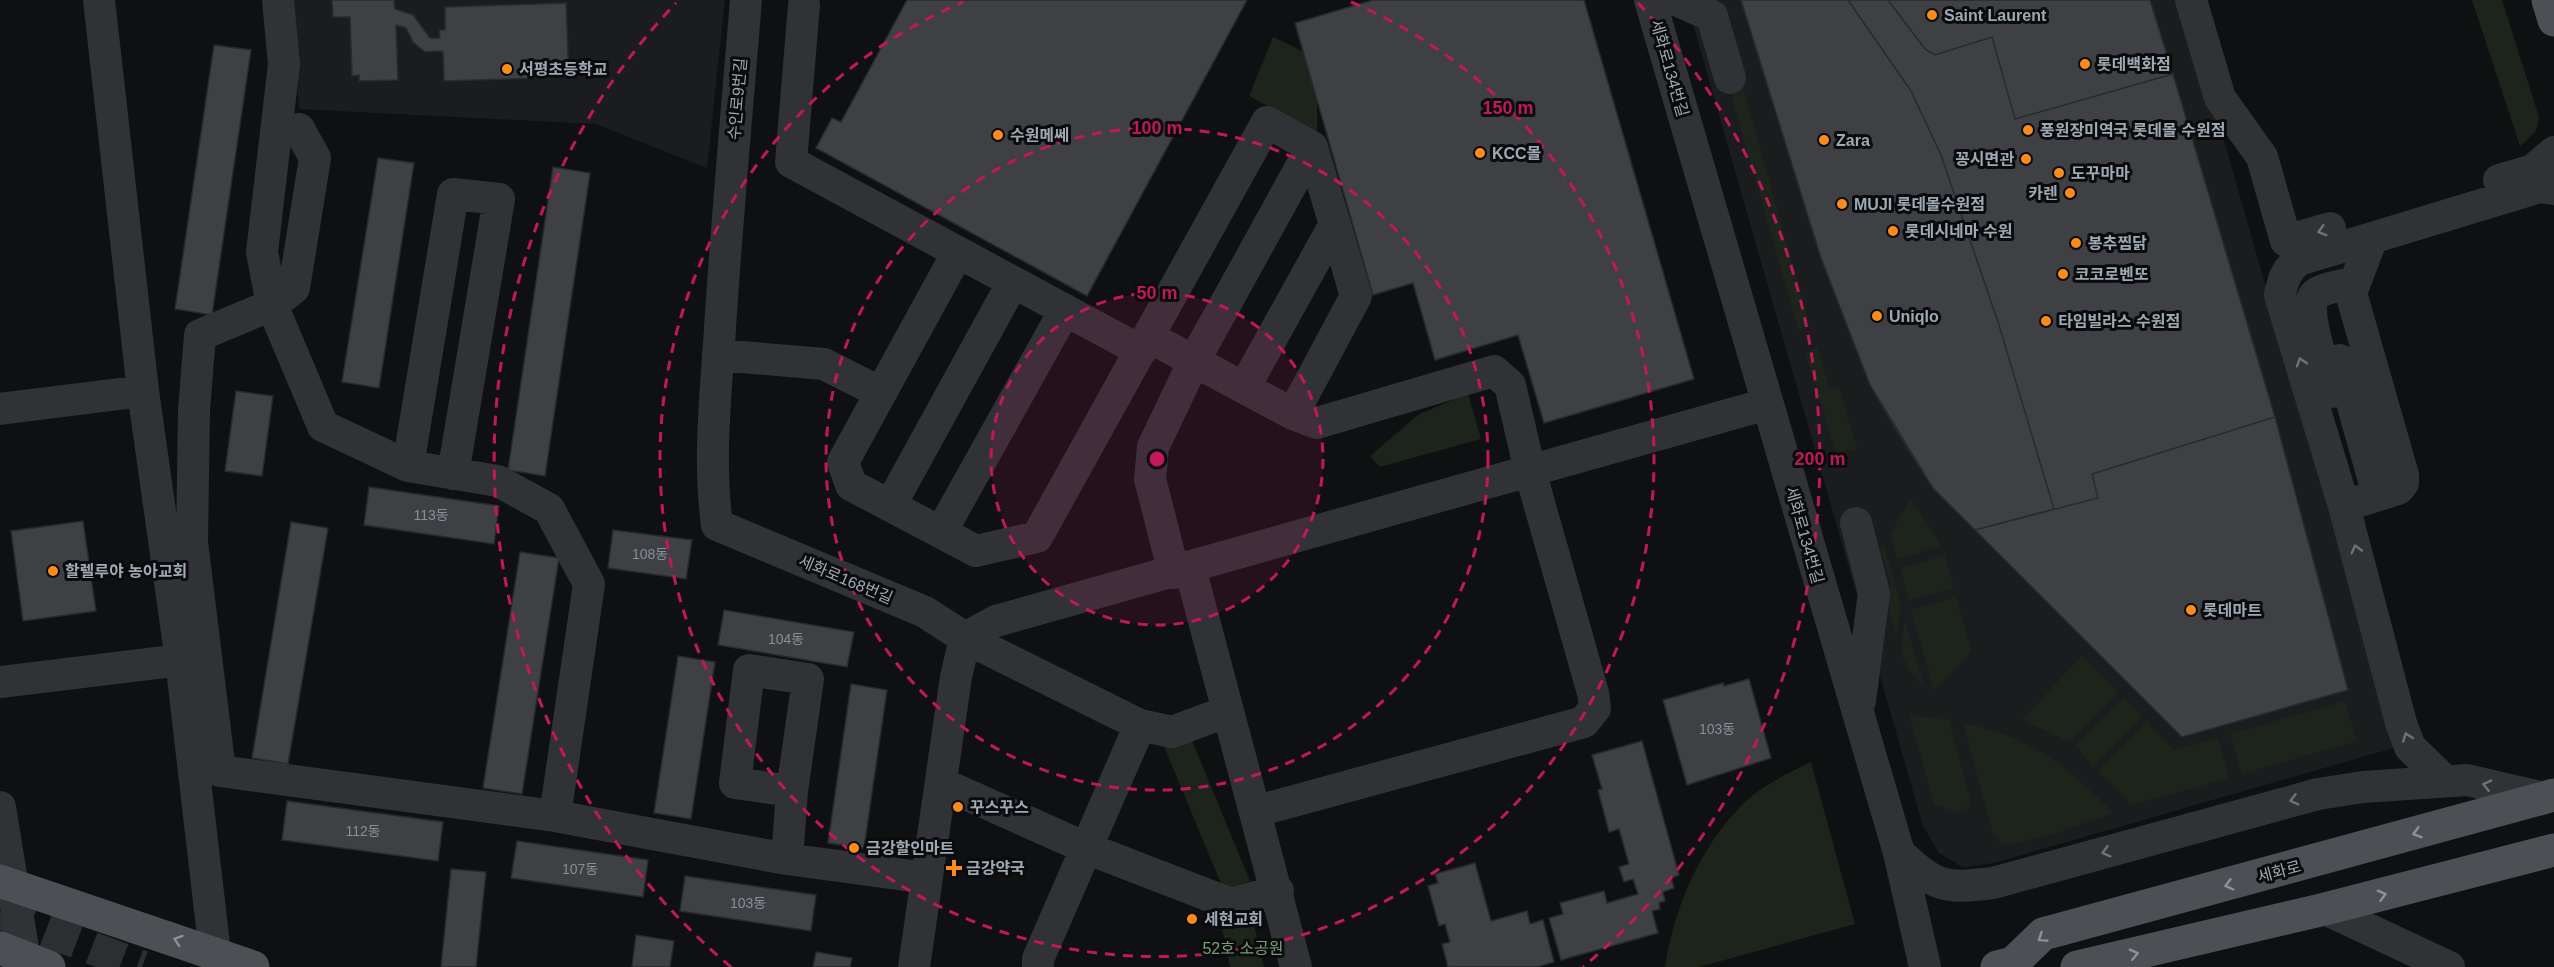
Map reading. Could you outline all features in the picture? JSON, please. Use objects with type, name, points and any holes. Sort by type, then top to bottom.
[{"type":"main road","points":[[2547,0],[2554,20]]},
{"type":"main road","name":"세화로","points":[[2013,966],[2043,934],[2549,796]]},
{"type":"main road","points":[[2077,967],[2325,909],[2554,850]]},
{"type":"main road","points":[[6,884],[253,967]]},
{"type":"street","points":[[99,0],[143,391],[181,660],[215,953]]},
{"type":"street","points":[[278,0],[284,64],[262,252],[272,305],[323,426],[408,466],[498,481],[549,509],[588,584],[555,816]]},
{"type":"street","name":"수인로9번길","points":[[729,198],[746,0]]},
{"type":"street","name":"세화로134번길","points":[[1650,0],[1899,853],[1925,967]]},
{"type":"street","points":[[1676,0],[1712,16],[1730,78]]},
{"type":"street","points":[[2191,0],[2220,98],[2262,157],[2286,241],[2534,170],[2554,152]]},
{"type":"street","points":[[804,5],[791,162],[1065,310],[1145,344],[1194,361],[1293,414],[1317,423],[1494,371],[1510,385],[1530,471],[1593,693],[1595,708],[1584,722],[1257,811]]},
{"type":"street","points":[[958,252],[843,462],[851,485],[976,551],[1036,537],[1267,122],[1312,147],[1356,296],[1293,414]]},
{"type":"street","points":[[299,129],[315,158],[294,288],[272,305],[201,335],[195,410],[192,542],[220,771],[555,816],[787,859],[927,878]]},
{"type":"street","points":[[1296,967],[1257,811],[1228,711],[1150,479],[1153,447],[1194,361],[1312,147]]},
{"type":"street","points":[[2369,498],[2280,295],[2287,271],[2299,260],[2540,187],[2554,189]]},
{"type":"street","points":[[408,466],[453,194],[499,199],[453,474]]},
{"type":"street","name":"세화로168번길","points":[[729,198],[713,466],[717,525],[924,612],[965,638]]},
{"type":"street","points":[[1244,388],[1335,224]]},
{"type":"street","points":[[2372,238],[2336,287],[2312,298],[2309,312],[2369,498],[2401,723],[2410,747],[2445,781]]},
{"type":"street","points":[[890,506],[1013,282]]},
{"type":"street","points":[[2336,287],[2351,293],[2403,476],[2403,483],[2398,489],[2369,498]]},
{"type":"street","points":[[941,532],[1065,310]]},
{"type":"street","points":[[718,355],[824,364],[881,393]]},
{"type":"street","points":[[0,409],[143,391]]},
{"type":"street","points":[[914,967],[956,677],[965,638],[996,621],[1767,404]]},
{"type":"street","points":[[1856,523],[1874,593],[1858,714]]},
{"type":"street","points":[[965,638],[1140,725],[1172,732],[1228,711]]},
{"type":"street","points":[[0,682],[181,660]]},
{"type":"street","points":[[1043,964],[1086,848],[1140,725]]},
{"type":"street","points":[[1899,853],[1924,876],[1953,888],[1993,884],[2319,794],[2363,787],[2467,780],[2549,796]]},
{"type":"street","points":[[941,783],[1086,848],[1231,904],[1278,891]]},
{"type":"street","points":[[787,859],[792,791]]},
{"type":"street","points":[[0,807],[6,884],[25,960]]},
{"type":"street","points":[[2325,909],[2449,967]]},
{"type":"shaded area","name":"서평초등학교","points":[[291,0],[725,0],[707,168],[596,124],[299,109]]},
{"type":"shaded area","points":[[1686,0],[2184,0],[2397,747],[1994,863],[1963,867],[1939,853],[1923,826]]},
{"type":"green space","points":[[2472,0],[2502,0],[2539,117],[2536,131],[2520,146]]},
{"type":"green space","points":[[1273,37],[1317,58],[1317,133],[1249,96]]},
{"type":"green space","points":[[1743,87],[1809,323],[1799,332],[1730,91]]},
{"type":"green space","points":[[1817,346],[1830,390],[1839,388],[1857,448],[1836,454],[1806,354]]},
{"type":"green space","points":[[1468,394],[1481,439],[1380,467],[1370,456],[1419,414]]},
{"type":"green space","points":[[1911,498],[1942,546],[1897,559],[1890,534]]},
{"type":"green space","points":[[1884,547],[1901,603],[1896,637],[1887,603],[1891,584],[1880,548]]},
{"type":"green space","points":[[1945,555],[1954,588],[1909,601],[1900,568]]},
{"type":"green space","points":[[1956,597],[1972,651],[1934,690],[1911,610]]},
{"type":"green space","points":[[1905,620],[1924,687],[1910,670],[1903,656],[1902,641]]},
{"type":"green space","points":[[2082,655],[2119,692],[2070,742],[2022,720]]},
{"type":"green space","points":[[2124,698],[2143,717],[2093,766],[2075,746]]},
{"type":"green space","points":[[2345,701],[2357,741],[2242,774],[2230,734]]},
{"type":"green space","points":[[1909,715],[1949,720],[1972,805],[1957,812],[1934,804]]},
{"type":"green space","points":[[2147,722],[2174,750],[2218,737],[2229,778],[2132,805],[2098,771]]},
{"type":"green space","points":[[1963,723],[2008,736],[2046,755],[2079,780],[2113,813],[2060,832],[2003,846],[1993,834]]},
{"type":"green space","points":[[1189,733],[1250,881],[1224,891],[1163,744]]},
{"type":"green space","points":[[1811,762],[1855,924],[1699,967],[1665,967],[1682,901],[1701,860],[1713,841],[1748,799],[1774,781]]},
{"type":"green space","name":"52호 소공원","points":[[1253,921],[1264,967],[1230,967],[1222,928]]},
{"type":"building","name":"서평초등학교","points":[[332,0],[394,0],[395,9],[413,15],[430,38],[440,38],[439,30],[445,30],[445,7],[566,3],[569,77],[444,81],[443,51],[425,52],[413,42],[406,28],[396,25],[398,80],[359,81],[359,75],[352,76],[350,17],[333,17]]},
{"type":"building","name":"수원메쎄","points":[[907,0],[1247,0],[1087,296],[816,148],[832,118],[841,122]]},
{"type":"building","name":"KCC몰","points":[[1373,0],[1584,0],[1694,379],[1544,423],[1518,335],[1435,360],[1413,283],[1373,295],[1295,23]]},
{"type":"building","name":"타임빌라스 수원점","points":[[1741,0],[1888,0],[1925,49],[1935,55],[1992,37],[2015,119],[2173,74],[2275,417],[2092,474],[2098,498],[1975,530],[1933,488],[1870,385],[1821,258]]},
{"type":"building","points":[[1741,0],[1848,0],[1911,91],[1941,155],[1999,325],[2054,509],[1975,530],[1933,488],[1898,433],[1870,385],[1821,258]]},
{"type":"building","name":"롯데백화점","points":[[1888,0],[2150,0],[2173,74],[2015,119],[1992,37],[1935,55],[1925,49]]},
{"type":"building","points":[[214,45],[251,50],[212,315],[175,309]]},
{"type":"building","points":[[378,158],[414,163],[379,388],[342,382]]},
{"type":"building","points":[[553,167],[590,173],[545,476],[508,470]]},
{"type":"building","points":[[236,391],[273,396],[262,476],[225,471]]},
{"type":"building","name":"롯데마트","points":[[2275,417],[2348,690],[2182,737],[1975,530],[2098,498],[2092,474]]},
{"type":"building","points":[[369,487],[499,506],[494,544],[364,525]]},
{"type":"building","name":"할렐루야 농아교회","points":[[83,521],[96,611],[23,621],[11,531]]},
{"type":"building","points":[[291,522],[328,528],[288,764],[252,758]]},
{"type":"building","points":[[613,530],[692,540],[686,579],[608,568]]},
{"type":"building","points":[[520,552],[559,558],[522,794],[483,788]]},
{"type":"building","points":[[724,610],[854,632],[847,667],[718,645]]},
{"type":"building","points":[[678,656],[715,662],[691,819],[654,813]]},
{"type":"building","points":[[1749,679],[1771,758],[1687,785],[1663,700],[1723,683],[1724,686]]},
{"type":"building","points":[[851,684],[887,690],[864,848],[828,843]]},
{"type":"building","points":[[1642,741],[1679,875],[1671,878],[1674,888],[1663,892],[1665,901],[1659,903],[1660,909],[1652,911],[1658,933],[1561,960],[1549,918],[1563,914],[1560,903],[1604,891],[1607,903],[1638,894],[1633,879],[1624,882],[1619,867],[1629,864],[1619,829],[1609,832],[1598,790],[1602,789],[1592,755]]},
{"type":"building","points":[[287,801],[443,822],[438,861],[282,840]]},
{"type":"building","points":[[517,841],[648,860],[643,897],[511,878]]},
{"type":"building","points":[[1475,863],[1491,921],[1527,911],[1530,924],[1543,920],[1554,962],[1537,967],[1448,967],[1442,944],[1450,942],[1445,924],[1439,926],[1428,886],[1438,883],[1435,874]]},
{"type":"building","points":[[451,869],[486,872],[476,967],[441,967]]},
{"type":"building","points":[[685,876],[816,895],[811,931],[680,911]]},
{"type":"building","points":[[636,935],[674,941],[670,967],[632,967]]},
{"type":"building","points":[[816,952],[852,958],[850,967],[813,967]]},
{"type":"tunnel","points":[[0,913],[142,967]]},
{"type":"place","name":"Saint Laurent","points":[[1932,15]]},
{"type":"place","name":"롯데백화점","points":[[2085,64]]},
{"type":"place","name":"서평초등학교","points":[[507,69]]},
{"type":"place","name":"풍원장미역국 롯데몰 수원점","points":[[2028,130]]},
{"type":"place","name":"수원메쎄","points":[[998,135]]},
{"type":"place","name":"Zara","points":[[1824,140]]},
{"type":"place","name":"KCC몰","points":[[1480,153]]},
{"type":"place","name":"꽁시면관","points":[[2026,159]]},
{"type":"place","name":"도꾸마마","points":[[2059,173]]},
{"type":"place","name":"카렌","points":[[2070,193]]},
{"type":"place","name":"MUJI 롯데몰수원점","points":[[1842,204]]},
{"type":"place","name":"롯데시네마 수원","points":[[1893,231]]},
{"type":"place","name":"봉추찜닭","points":[[2076,243]]},
{"type":"place","name":"코코로벤또","points":[[2063,274]]},
{"type":"place","name":"Uniqlo","points":[[1877,316]]},
{"type":"place","name":"타임빌라스 수원점","points":[[2046,321]]},
{"type":"place","name":"할렐루야 농아교회","points":[[53,571]]},
{"type":"place","name":"롯데마트","points":[[2191,610]]},
{"type":"place","name":"꾸스꾸스","points":[[958,807]]},
{"type":"place","name":"금강할인마트","points":[[854,848]]},
{"type":"place","name":"금강약국","points":[[954,868]]},
{"type":"place","name":"세현교회","points":[[1192,919]]}]
